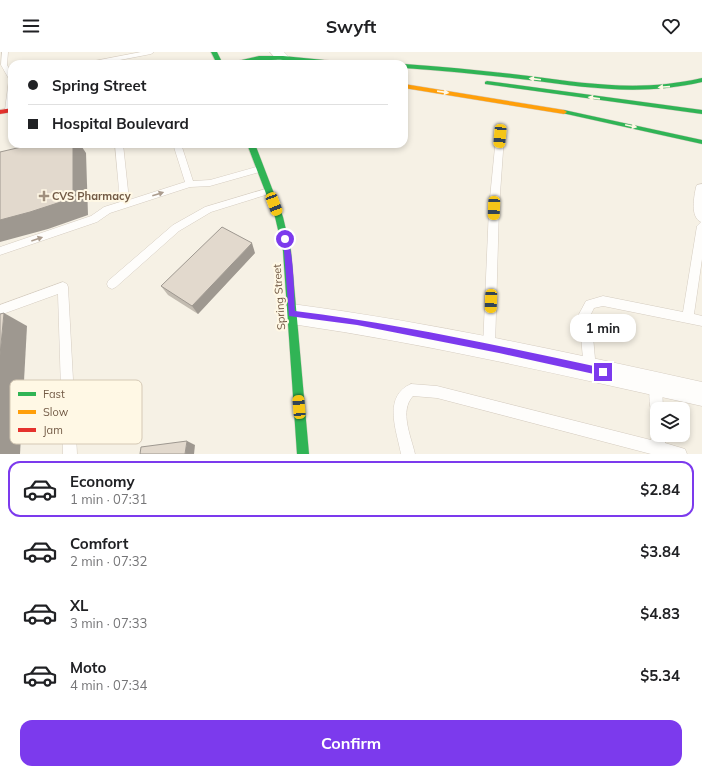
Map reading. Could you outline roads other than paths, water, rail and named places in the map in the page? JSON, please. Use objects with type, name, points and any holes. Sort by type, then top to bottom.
[{"type":"main road","points":[[248,60],[279,55],[316,60]]},
{"type":"main road","points":[[408,66],[472,71],[614,88],[688,85],[702,80]]},
{"type":"main road","points":[[408,73],[702,112]]},
{"type":"main road","points":[[408,87],[624,115]]},
{"type":"main road","points":[[503,100],[583,115],[702,142]]},
{"type":"main road","name":"Spring Street","points":[[252,148],[279,217],[288,251],[303,454]]},
{"type":"street","points":[[292,314],[357,322],[489,347],[702,394]]},
{"type":"lane","points":[[5,52],[4,65],[8,72]]},
{"type":"lane","points":[[109,60],[152,52]]},
{"type":"lane","points":[[489,347],[494,208],[500,136]]},
{"type":"lane","points":[[119,148],[126,204]]},
{"type":"lane","points":[[178,148],[190,184]]},
{"type":"lane","points":[[0,251],[94,219],[107,210],[126,204],[190,184],[210,183],[260,169]]},
{"type":"lane","points":[[702,187],[700,187],[697,203],[702,219]]},
{"type":"lane","points":[[112,284],[176,228],[208,210],[269,191]]},
{"type":"lane","points":[[688,318],[702,226]]},
{"type":"lane","points":[[0,310],[63,287],[67,380]]},
{"type":"lane","points":[[590,370],[586,314],[590,304],[603,301],[702,321]]},
{"type":"lane","points":[[656,384],[657,402]]},
{"type":"lane","points":[[408,454],[399,412],[402,399],[411,390],[437,392],[658,451],[680,454]]},
{"type":"lane","points":[[70,444],[70,454]]},
{"type":"place","name":"CVS Pharmacy","points":[[44,196]]}]
